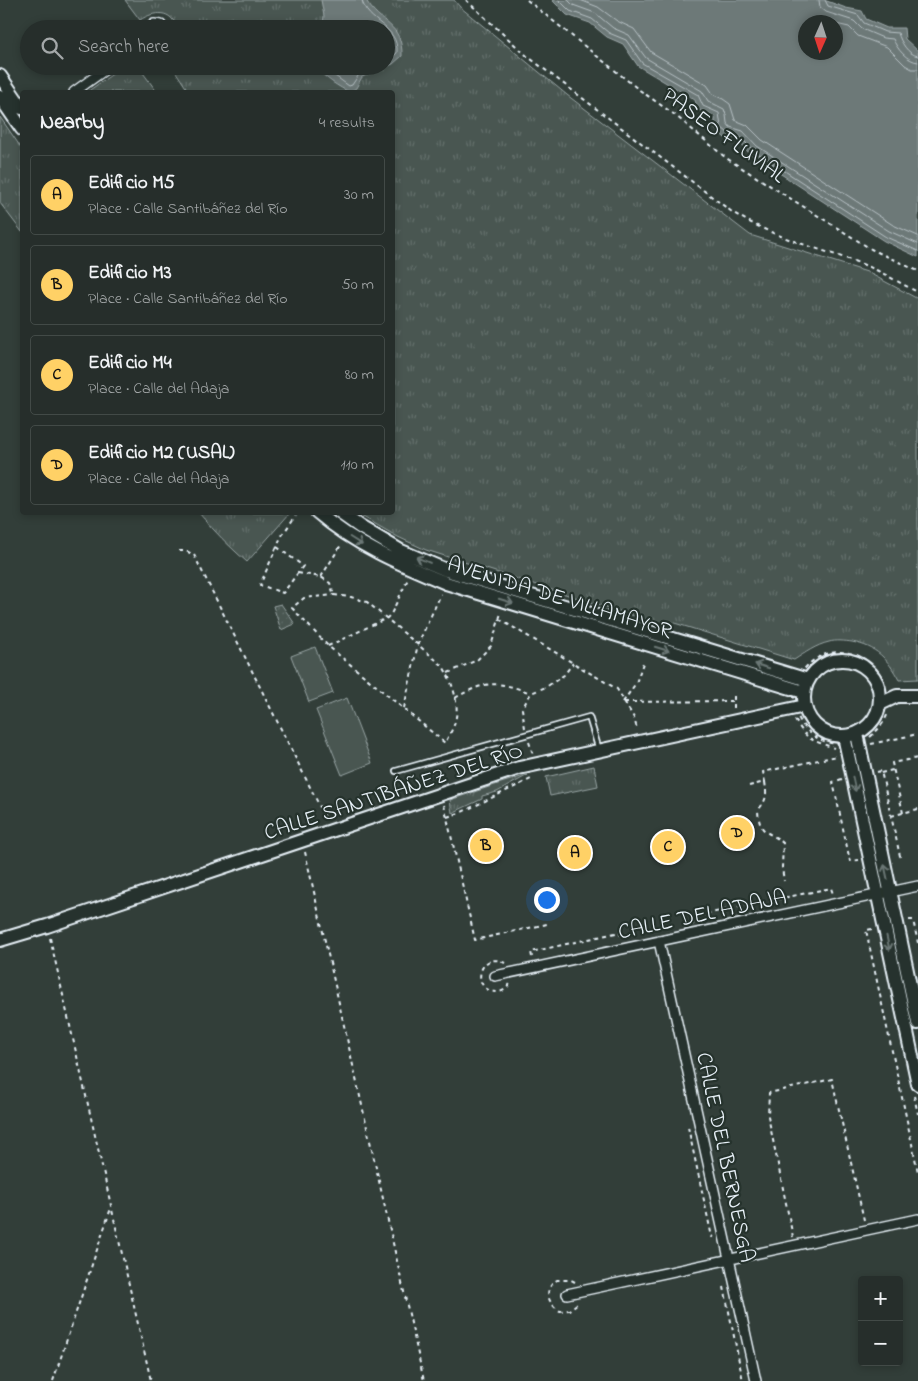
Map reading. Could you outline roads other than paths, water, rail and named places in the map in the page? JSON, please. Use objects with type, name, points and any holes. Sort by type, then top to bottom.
[{"type":"main road","points":[[0,76],[20,105]]},
{"type":"main road","points":[[0,97],[20,126]]},
{"type":"main road","name":"AVENIDA DE VILLAMAYOR","points":[[320,515],[356,541],[396,563],[446,583],[802,685]]},
{"type":"main road","name":"AVENIDA DE VILLAMAYOR","points":[[342,515],[399,550],[446,570],[802,685]]},
{"type":"main road","points":[[856,740],[823,731],[808,716],[798,710],[802,685],[824,664],[847,660],[858,663],[867,669],[886,697]]},
{"type":"main road","points":[[886,697],[918,696]]},
{"type":"main road","points":[[856,740],[876,716],[886,697]]},
{"type":"main road","name":"CALLE SANTIBÁÑEZ DEL RÍO","points":[[0,940],[519,768],[798,710]]},
{"type":"main road","points":[[856,740],[918,1084]]},
{"type":"main road","points":[[884,894],[916,1000],[918,1023]]},
{"type":"street","points":[[77,90],[98,75]]},
{"type":"street","name":"CALLE DEL ADAJA","points":[[495,976],[918,886]]},
{"type":"street","name":"CALLE DEL BERNESGA","points":[[659,941],[756,1381]]},
{"type":"street","points":[[567,1294],[918,1219]]},
{"type":"lane","points":[[396,771],[589,717],[599,751]]},
{"type":"water","points":[[321,0],[366,0],[371,8],[384,20],[323,20]]},
{"type":"water","points":[[552,0],[824,0],[846,8],[862,11],[866,19],[887,28],[904,28],[905,39],[918,51],[918,257],[884,241],[750,154],[736,139],[725,138],[715,129],[715,116],[698,110],[695,100],[638,66],[623,44],[607,37],[590,23],[567,15]]},
{"type":"water","points":[[395,31],[399,37],[402,56],[395,62]]},
{"type":"water","points":[[324,75],[367,75],[362,77],[353,90],[346,90]]},
{"type":"place","name":"Edificio M2 (USAL)","points":[[737,833]]},
{"type":"place","name":"Edificio M3","points":[[486,846]]},
{"type":"place","name":"Edificio M4","points":[[668,847]]},
{"type":"place","name":"Edificio M5","points":[[575,853]]}]
